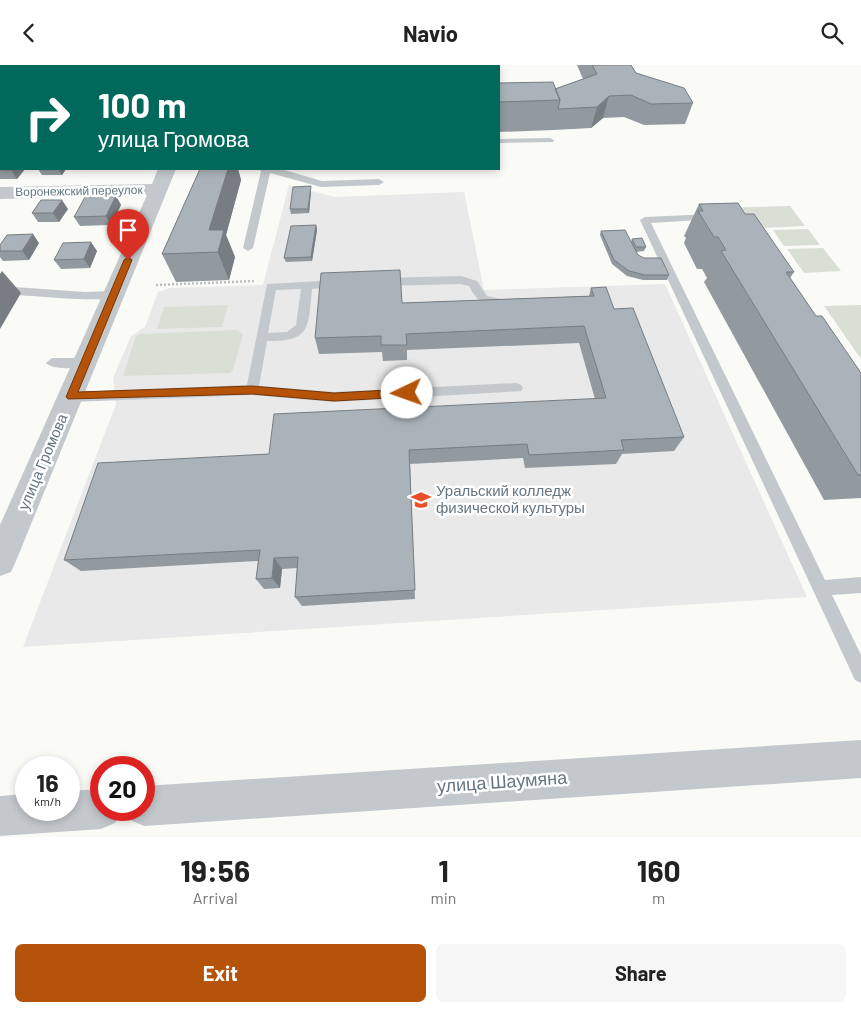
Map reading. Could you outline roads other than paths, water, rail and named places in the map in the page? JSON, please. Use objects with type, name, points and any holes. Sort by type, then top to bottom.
[{"type":"street","name":"Воронежский переулок","points":[[0,193],[162,179]]},
{"type":"street","name":"улица Громова","points":[[0,561],[162,179]]},
{"type":"street","name":"улица Шаумяна","points":[[155,805],[861,759]]},
{"type":"street","points":[[0,815],[90,810]]},
{"type":"lane","points":[[500,141],[550,140]]},
{"type":"lane","points":[[248,248],[264,170]]},
{"type":"lane","points":[[272,170],[321,184],[379,181]]},
{"type":"lane","points":[[722,221],[713,217],[645,220],[666,270],[861,674]]},
{"type":"lane","points":[[376,283],[461,280],[473,284],[482,299],[492,304],[512,303]]},
{"type":"lane","points":[[252,390],[271,287],[347,284]]},
{"type":"lane","points":[[262,337],[290,335],[299,331],[303,318],[307,285]]},
{"type":"lane","points":[[0,290],[30,289],[84,297],[113,295]]},
{"type":"lane","points":[[52,363],[84,363]]},
{"type":"lane","points":[[71,397],[252,390],[334,397],[517,388]]},
{"type":"lane","points":[[820,588],[861,585]]},
{"type":"place","name":"Уральский колледж физической культуры","points":[[421,500]]}]
